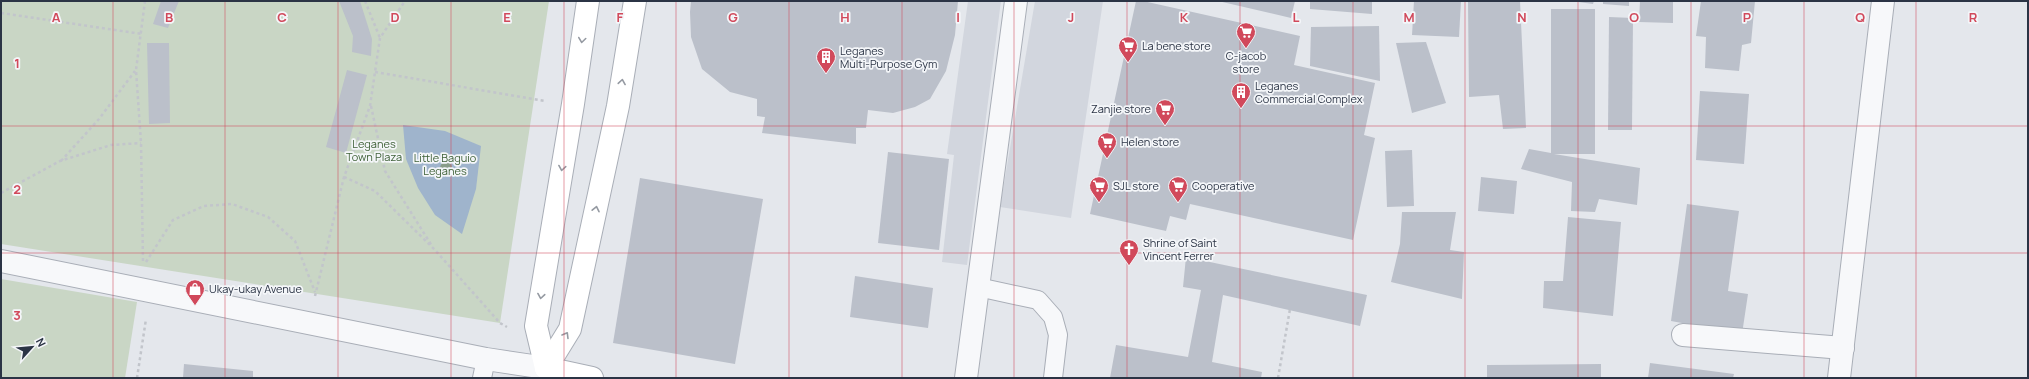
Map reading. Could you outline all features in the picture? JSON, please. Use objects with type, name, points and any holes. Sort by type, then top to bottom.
[{"type":"main road","points":[[546,368],[536,326],[572,111],[588,1]]},
{"type":"main road","points":[[546,368],[570,329],[618,106],[635,1]]},
{"type":"main road","points":[[546,368],[592,378]]},
{"type":"street","points":[[966,378],[1016,1]]},
{"type":"street","points":[[1839,378],[1883,1]]},
{"type":"street","points":[[1,260],[309,323],[484,369],[546,368]]},
{"type":"street","points":[[1683,335],[1843,348]]},
{"type":"lane","points":[[978,287],[1038,300],[1053,317],[1058,335],[1053,378]]},
{"type":"path","points":[[149,1],[146,3],[136,70],[141,143],[143,265],[173,220],[204,206],[232,204],[268,217],[295,241],[315,293]]},
{"type":"path","points":[[365,1],[380,38]]},
{"type":"path","points":[[309,323],[344,177],[370,106],[380,38],[405,1]]},
{"type":"path","points":[[1,13],[142,34]]},
{"type":"path","points":[[60,161],[99,119],[136,70]]},
{"type":"path","points":[[375,72],[534,100]]},
{"type":"path","points":[[370,106],[385,171],[435,250]]},
{"type":"path","points":[[1,193],[60,161],[110,145],[141,143]]},
{"type":"path","points":[[344,177],[375,191],[435,250],[500,323]]},
{"type":"path","points":[[137,378],[151,291]]},
{"type":"path","points":[[1278,378],[1290,309]]},
{"type":"shaded area","points":[[968,1],[1001,1],[967,265],[942,262],[954,155],[947,154]]},
{"type":"shaded area","points":[[1035,1],[1103,1],[1071,218],[1000,207]]},
{"type":"green space","name":"Leganes Town Plaza","points":[[1,1],[549,1],[500,323],[1,244]]},
{"type":"green space","points":[[1,279],[137,302],[125,378],[1,378]]},
{"type":"water","points":[[403,125],[445,131],[481,146],[476,189],[462,234],[435,215],[418,188],[406,159]]},
{"type":"building","points":[[161,1],[179,1],[168,28],[153,24]]},
{"type":"building","points":[[339,1],[360,1],[372,39],[371,56],[352,52],[353,36]]},
{"type":"building","name":"Leganes Multi-Purpose Gym","points":[[691,1],[958,1],[955,35],[946,71],[930,99],[915,107],[893,113],[868,110],[866,128],[856,128],[856,144],[762,133],[765,117],[757,116],[757,99],[730,92],[702,69],[691,37]]},
{"type":"building","name":"Leganes Commercial Complex","points":[[1136,1],[1143,1],[1300,36],[1294,65],[1375,83],[1364,135],[1375,138],[1353,240],[1190,204],[1186,220],[1170,216],[1166,231],[1090,214]]},
{"type":"building","points":[[1218,1],[1295,1],[1291,18]]},
{"type":"building","points":[[1310,1],[1372,1],[1372,14],[1310,9]]},
{"type":"building","points":[[1414,1],[1461,1],[1459,37],[1412,35]]},
{"type":"building","points":[[1468,1],[1520,1],[1526,128],[1503,129],[1499,95],[1469,97]]},
{"type":"building","points":[[1571,1],[1594,1],[1593,4]]},
{"type":"building","points":[[1603,1],[1629,1],[1629,6],[1603,4]]},
{"type":"building","points":[[1640,1],[1673,1],[1673,23],[1639,22]]},
{"type":"building","points":[[1701,1],[1755,1],[1751,43],[1742,45],[1739,71],[1705,68],[1706,37],[1696,36]]},
{"type":"building","points":[[1551,9],[1595,9],[1595,154],[1554,154],[1640,168],[1637,205],[1599,199],[1595,212],[1571,211],[1572,182],[1521,169],[1529,149],[1551,153]]},
{"type":"building","points":[[1609,17],[1633,18],[1632,130],[1608,130]]},
{"type":"building","points":[[1379,26],[1380,81],[1310,66],[1311,27]]},
{"type":"building","points":[[1426,42],[1446,103],[1412,113],[1396,43]]},
{"type":"building","points":[[147,43],[169,43],[170,123],[149,124]]},
{"type":"building","points":[[347,70],[367,75],[346,153],[326,147]]},
{"type":"building","points":[[1700,91],[1749,94],[1744,164],[1696,160]]},
{"type":"building","points":[[1412,150],[1414,206],[1387,207],[1385,151]]},
{"type":"building","points":[[888,152],[949,159],[939,250],[878,243]]},
{"type":"building","points":[[1481,177],[1517,181],[1514,214],[1478,211]]},
{"type":"building","points":[[640,178],[763,199],[735,364],[613,343]]},
{"type":"building","points":[[1687,204],[1739,211],[1728,291],[1748,294],[1742,334],[1671,321]]},
{"type":"building","points":[[1402,212],[1456,212],[1450,250],[1464,252],[1462,299],[1391,282],[1400,244]]},
{"type":"building","points":[[1568,217],[1621,222],[1613,316],[1543,308],[1544,281],[1563,281]]},
{"type":"building","points":[[1186,257],[1367,295],[1360,326],[1223,295],[1212,362],[1262,372],[1261,378],[1110,378],[1116,345],[1188,357],[1201,290],[1183,287]]},
{"type":"building","points":[[855,276],[933,288],[928,328],[850,317]]},
{"type":"building","points":[[1650,363],[1734,374],[1733,378],[1648,378]]},
{"type":"building","points":[[184,364],[253,371],[253,378],[183,378]]},
{"type":"building","points":[[1601,364],[1601,378],[1487,378],[1487,365]]},
{"type":"place","name":"C-jacob store","points":[[1246,49]]},
{"type":"place","name":"La bene store","points":[[1128,63]]},
{"type":"place","name":"Leganes Multi-Purpose Gym","points":[[826,74]]},
{"type":"place","name":"Leganes Commercial Complex","points":[[1241,109]]},
{"type":"place","name":"Zanjie store","points":[[1165,126]]},
{"type":"place","name":"Helen store","points":[[1107,159]]},
{"type":"place","name":"SJL store","points":[[1099,203]]},
{"type":"place","name":"Cooperative","points":[[1178,203]]},
{"type":"place","name":"Shrine of Saint Vincent Ferrer","points":[[1129,266]]},
{"type":"place","name":"Ukay-ukay Avenue","points":[[195,306]]},
{"type":"park label","name":"Little Baguio Leganes","points":[[445,164]]}]
